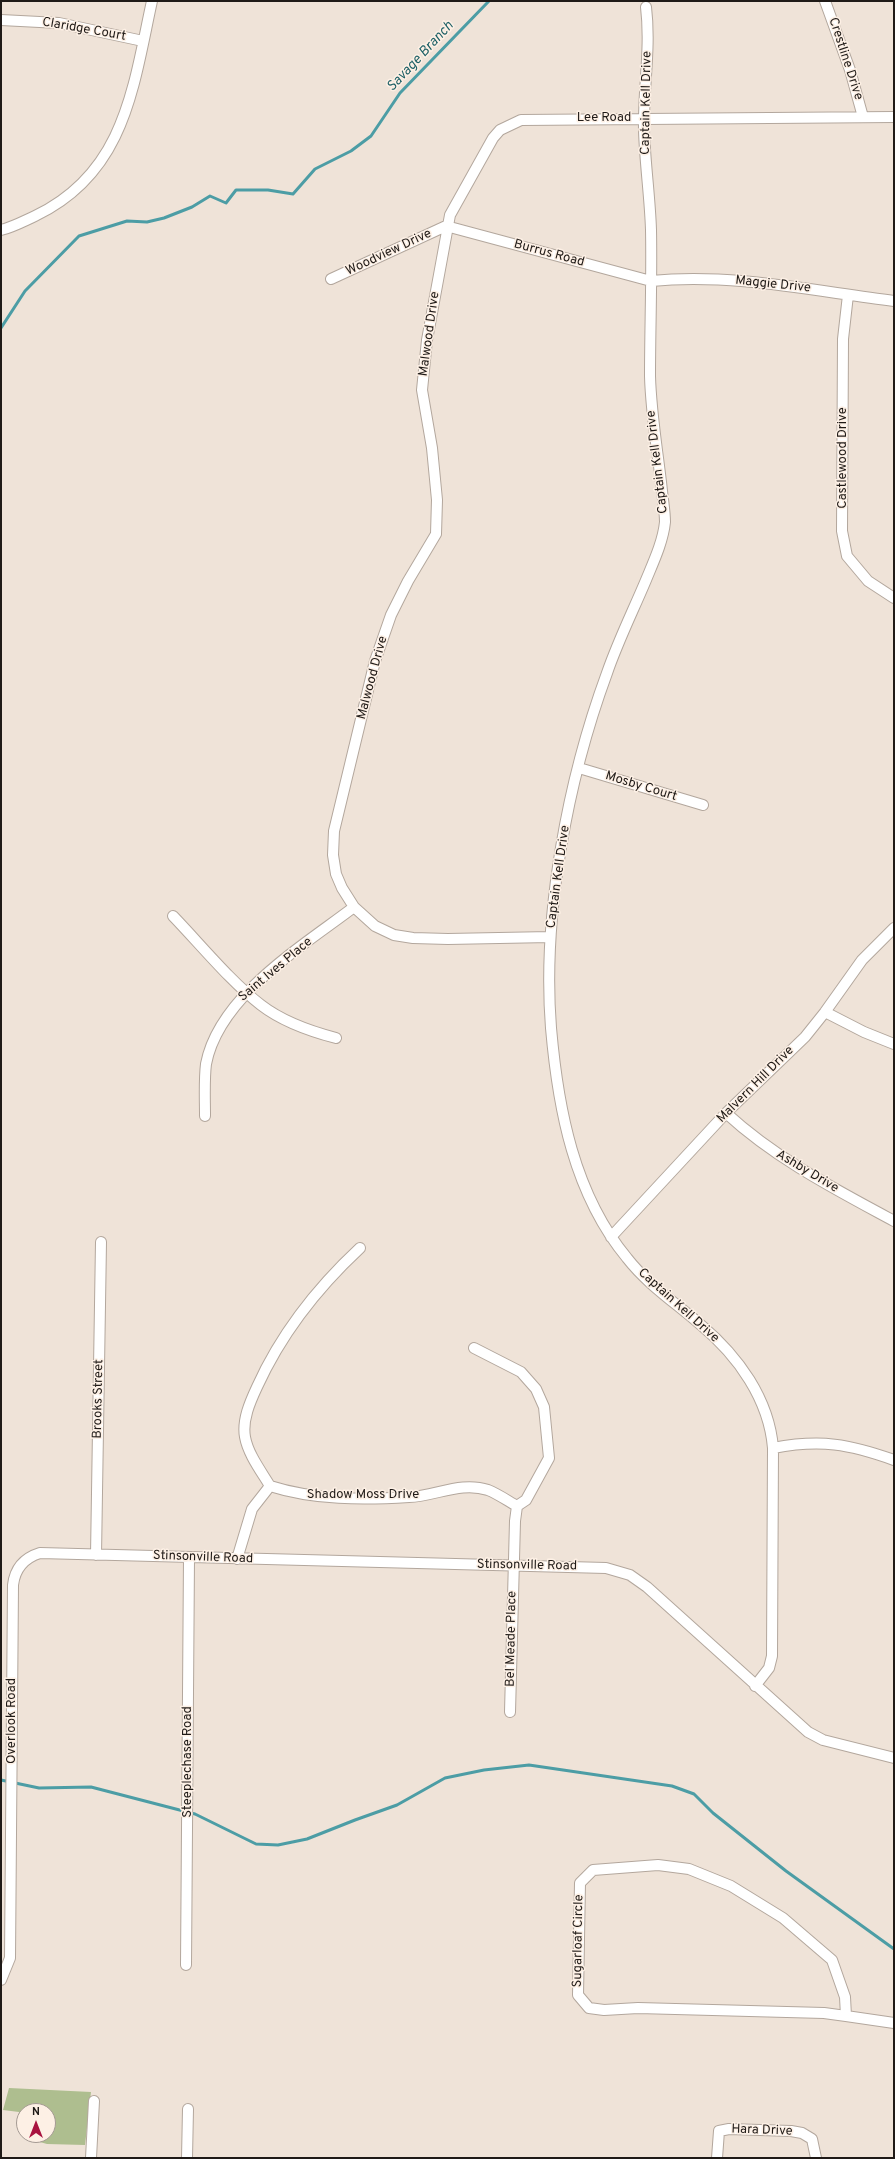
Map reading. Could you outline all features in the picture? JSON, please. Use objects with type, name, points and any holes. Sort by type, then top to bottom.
[{"type":"street","points":[[1,230],[45,211],[70,194],[88,179],[107,152],[114,139],[132,92],[152,1]]},
{"type":"street","name":"Crestline Drive","points":[[826,1],[850,70],[863,117]]},
{"type":"street","name":"Captain Kell Drive","points":[[646,7],[649,28],[644,118],[651,227],[651,405],[665,522],[651,569],[610,664],[594,707],[579,768],[559,862],[550,937],[550,1024],[563,1119],[584,1187],[612,1237],[626,1258],[646,1280],[704,1327],[741,1366],[763,1406],[771,1430],[773,1448],[772,1656],[769,1668],[755,1686]]},
{"type":"street","name":"Claridge Court","points":[[1,20],[59,24],[143,41]]},
{"type":"street","name":"Lee Road","points":[[446,226],[458,199],[493,138],[500,130],[513,122],[537,118],[894,117]]},
{"type":"street","name":"Woodview Drive","points":[[331,279],[446,226]]},
{"type":"street","name":"Burrus Road","points":[[446,226],[651,282]]},
{"type":"street","name":"Malwood Drive","points":[[446,226],[427,340],[422,390],[434,463],[437,500],[436,534],[408,581],[391,615],[375,661],[334,831],[333,855],[336,874],[354,907],[376,926],[394,935],[448,939],[550,937]]},
{"type":"street","name":"Maggie Drive","points":[[651,282],[674,279],[765,282],[894,301]]},
{"type":"street","name":"Castlewood Drive","points":[[848,295],[843,339],[842,531],[847,556],[868,581],[894,598]]},
{"type":"street","name":"Mosby Court","points":[[579,768],[703,805]]},
{"type":"street","name":"Saint Ives Place","points":[[205,1116],[206,1063],[219,1030],[228,1015],[246,992],[354,907]]},
{"type":"street","points":[[173,916],[246,992],[261,1005],[293,1024],[336,1038]]},
{"type":"street","name":"Malvern Hill Drive","points":[[612,1237],[726,1112],[805,1036],[825,1012],[862,960],[894,928]]},
{"type":"street","points":[[825,1012],[864,1032],[894,1044]]},
{"type":"street","name":"Ashby Drive","points":[[726,1112],[751,1136],[787,1161],[894,1221]]},
{"type":"street","name":"Brooks Street","points":[[96,1555],[102,1242]]},
{"type":"street","points":[[237,1559],[252,1509],[270,1486],[256,1462],[245,1437],[245,1422],[250,1404],[285,1335],[315,1295],[360,1248]]},
{"type":"street","points":[[474,1348],[521,1372],[536,1389],[544,1407],[548,1458],[526,1500],[517,1506]]},
{"type":"street","points":[[773,1448],[798,1443],[841,1444],[894,1460]]},
{"type":"street","name":"Shadow Moss Drive","points":[[270,1486],[303,1495],[365,1497],[410,1497],[455,1488],[474,1487],[488,1490],[517,1506]]},
{"type":"street","name":"Bel Meade Place","points":[[510,1712],[513,1566],[517,1506]]},
{"type":"street","name":"Overlook Road","points":[[1,1980],[10,1958],[14,1576],[17,1569],[28,1557],[40,1553],[96,1555]]},
{"type":"street","name":"Stinsonville Road","points":[[96,1555],[606,1568],[630,1575],[669,1606],[755,1686],[808,1732],[823,1740],[894,1758]]},
{"type":"street","name":"Steeplechase Road","points":[[186,1965],[189,1558]]},
{"type":"street","name":"Sugarloaf Circle","points":[[846,2016],[845,1997],[832,1960],[783,1918],[731,1886],[689,1869],[658,1865],[593,1870],[580,1883],[578,1995],[589,2008],[824,2013],[894,2023]]},
{"type":"street","points":[[91,2158],[94,2101]]},
{"type":"street","points":[[187,2158],[188,2109]]},
{"type":"street","name":"Hara Drive","points":[[717,2158],[718,2130],[729,2129],[802,2132],[812,2139],[816,2158]]},
{"type":"green space","points":[[9,2088],[91,2092],[85,2145],[43,2143],[56,2143],[56,2103],[16,2103],[16,2112],[3,2110]]},
{"type":"waterway","name":"Savage Branch","points":[[1,328],[25,291],[79,236],[127,221],[147,222],[164,218],[192,207],[210,196],[226,203],[236,190],[268,190],[293,194],[315,169],[351,151],[371,136],[400,93],[489,1]]},
{"type":"waterway","points":[[1,1780],[39,1788],[91,1787],[195,1814],[256,1844],[278,1845],[307,1839],[397,1805],[445,1778],[484,1770],[529,1765],[672,1786],[694,1794],[713,1813],[786,1871],[894,1949]]}]
